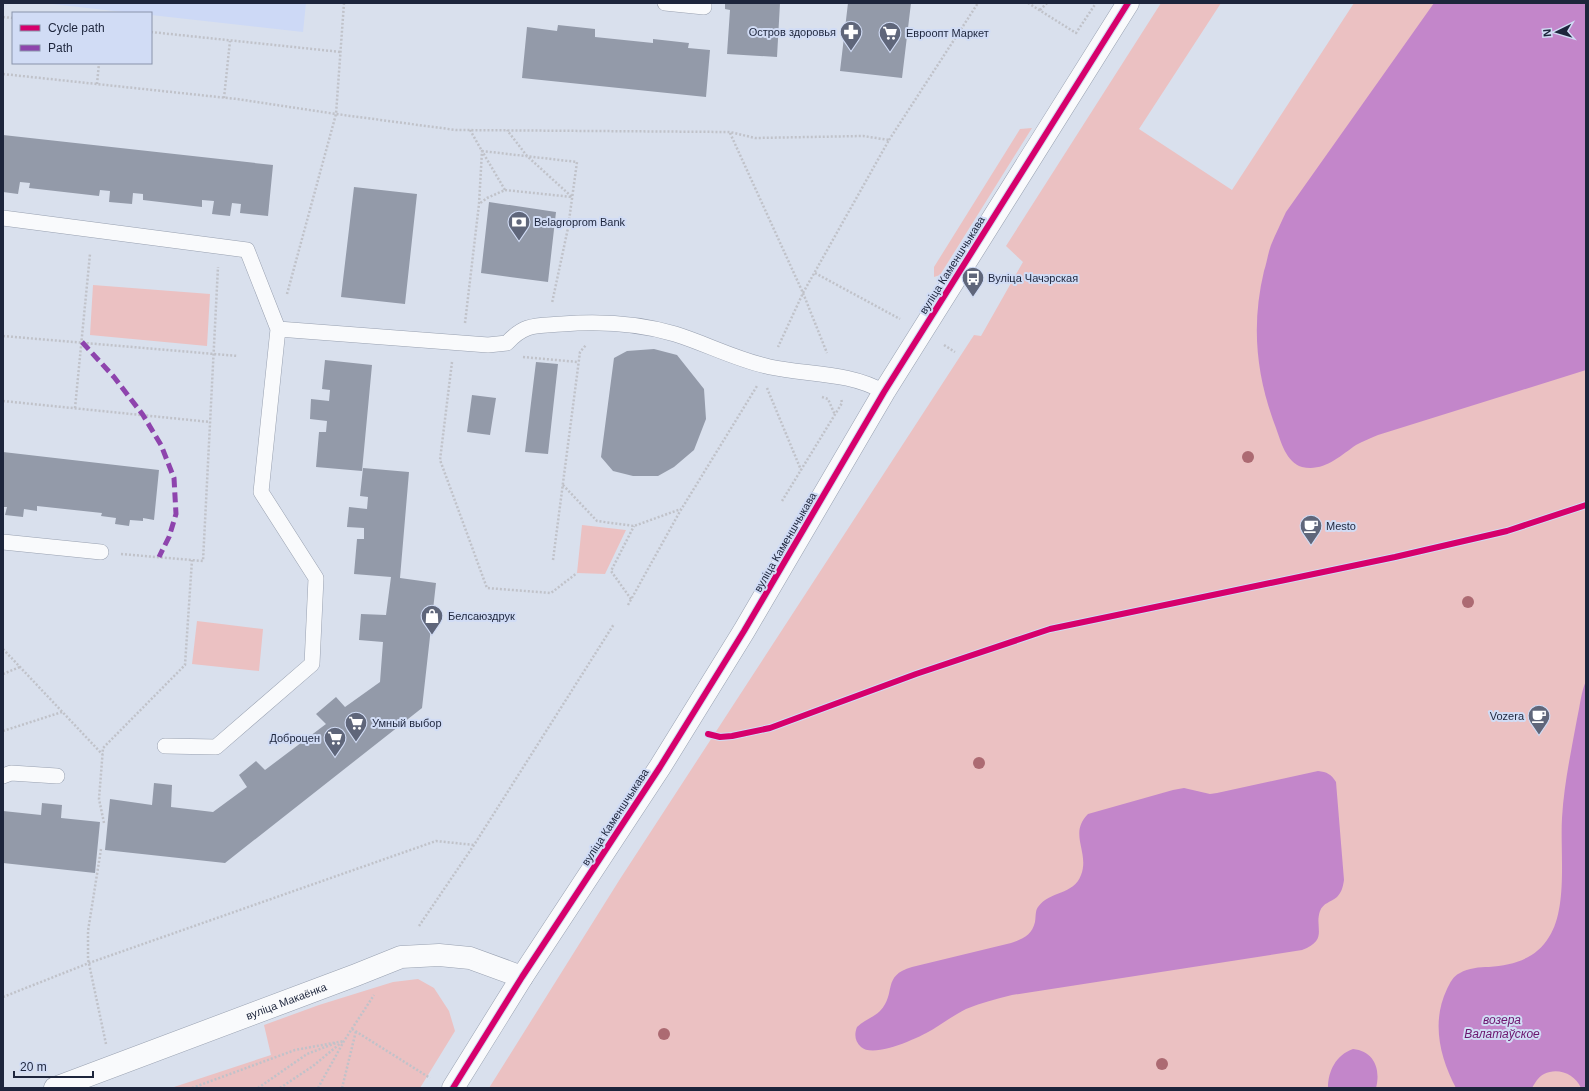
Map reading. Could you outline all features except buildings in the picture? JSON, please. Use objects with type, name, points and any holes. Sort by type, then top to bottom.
[{"type":"street","name":"вуліца Каменшчыкава","points":[[453,1088],[522,977],[660,767],[736,645],[884,392],[1128,3]]},
{"type":"street","name":"вуліца Макаёнка","points":[[54,1088],[401,957],[440,955],[470,958],[522,977]]},
{"type":"lane","points":[[665,3],[704,7],[704,3]]},
{"type":"lane","points":[[3,218],[247,250],[278,329],[261,492],[316,578],[312,664],[216,747],[165,746]]},
{"type":"lane","points":[[278,329],[488,345],[507,343],[516,332],[529,327],[574,323],[638,325],[676,334],[765,372],[834,375],[870,384],[884,392]]},
{"type":"lane","points":[[3,542],[101,552]]},
{"type":"lane","points":[[3,776],[11,773],[57,776]]},
{"type":"path","points":[[278,329],[336,114],[344,3]]},
{"type":"path","points":[[628,605],[682,508],[765,372],[803,294],[889,140],[978,3]]},
{"type":"path","points":[[1028,3],[1076,33],[1096,3]]},
{"type":"path","points":[[1040,10],[1047,3]]},
{"type":"path","points":[[152,32],[341,52]]},
{"type":"path","points":[[224,98],[230,41]]},
{"type":"path","points":[[96,84],[99,64]]},
{"type":"path","points":[[3,74],[224,98],[456,130],[730,132],[755,138],[863,136],[889,140]]},
{"type":"path","points":[[470,130],[505,190]]},
{"type":"path","points":[[507,130],[527,156],[572,198]]},
{"type":"path","points":[[730,132],[823,340],[842,403],[782,501]]},
{"type":"path","points":[[482,151],[577,162],[568,228],[551,307]]},
{"type":"path","points":[[482,151],[479,204],[465,326],[456,342],[440,460],[487,588],[551,593],[576,573]]},
{"type":"path","points":[[479,204],[487,198],[505,190],[572,198]]},
{"type":"path","points":[[101,552],[203,561],[219,246]]},
{"type":"path","points":[[75,408],[90,254]]},
{"type":"path","points":[[815,273],[906,322]]},
{"type":"path","points":[[3,336],[238,356]]},
{"type":"path","points":[[553,560],[578,362],[580,352],[588,342]]},
{"type":"path","points":[[944,345],[955,352]]},
{"type":"path","points":[[520,356],[578,362]]},
{"type":"path","points":[[765,372],[801,470]]},
{"type":"path","points":[[749,384],[756,387]]},
{"type":"path","points":[[3,400],[210,422]]},
{"type":"path","points":[[563,485],[597,521],[634,526],[682,508]]},
{"type":"path","points":[[708,734],[720,737],[732,736],[770,728],[916,674],[1055,627],[1395,557],[1507,531],[1586,505]]},
{"type":"path","points":[[632,599],[611,571],[634,526]]},
{"type":"path","points":[[104,823],[99,799],[103,748],[185,665],[192,560]]},
{"type":"path","points":[[419,926],[474,845],[614,624]]},
{"type":"path","points":[[3,649],[103,755]]},
{"type":"path","points":[[3,674],[20,667]]},
{"type":"path","points":[[3,731],[62,712]]},
{"type":"path","points":[[3,997],[89,963],[436,841],[474,845]]},
{"type":"path","points":[[101,849],[88,931],[89,963],[106,1046]]},
{"type":"path","points":[[318,1088],[344,1040],[377,991]]},
{"type":"path","points":[[352,1029],[433,1080]]},
{"type":"path","points":[[342,1088],[356,1031]]},
{"type":"path","points":[[192,1088],[295,1050],[344,1040]]},
{"type":"path","points":[[258,1088],[308,1054],[344,1040]]},
{"type":"path","points":[[280,1088],[313,1066],[344,1040]]},
{"type":"shaded area","points":[[43,3],[306,3],[303,32],[152,15],[152,12],[123,12]]},
{"type":"shaded area","points":[[1161,3],[1221,3],[1139,129],[1232,190],[1354,3],[1586,3],[1586,1088],[489,1088],[620,879],[974,335],[981,336],[1023,262],[1006,246]]},
{"type":"shaded area","points":[[1032,128],[940,275],[934,277],[934,267],[1020,129]]},
{"type":"shaded area","points":[[93,285],[210,294],[207,346],[90,335]]},
{"type":"shaded area","points":[[582,525],[626,530],[605,574],[577,573]]},
{"type":"shaded area","points":[[197,621],[263,629],[259,671],[192,664]]},
{"type":"shaded area","points":[[418,979],[434,988],[449,1011],[455,1031],[420,1088],[171,1088],[271,1055],[264,1025],[319,1005],[393,982]]},
{"type":"water","points":[[1434,3],[1586,3],[1586,370],[1378,435],[1356,445],[1325,465],[1310,468],[1302,467],[1292,461],[1282,445],[1269,409],[1260,370],[1257,331],[1258,311],[1260,291],[1269,251],[1286,212]]},
{"type":"water","name":"возера Валатаўское","points":[[1586,681],[1586,1088],[1581,1088],[1575,1079],[1566,1073],[1555,1071],[1542,1075],[1532,1088],[1456,1088],[1450,1076],[1442,1052],[1439,1027],[1439,1014],[1442,1001],[1451,982],[1458,974],[1467,970],[1507,965],[1531,956],[1544,945],[1555,925],[1561,896],[1562,818],[1564,793],[1581,699]]},
{"type":"water","points":[[1318,771],[1328,774],[1336,782],[1344,880],[1339,895],[1321,908],[1318,938],[1310,946],[1302,950],[1012,995],[966,1009],[928,1032],[909,1041],[886,1049],[867,1050],[861,1047],[857,1042],[855,1035],[857,1027],[880,1011],[888,998],[893,980],[896,975],[902,971],[912,967],[1011,943],[1023,938],[1029,933],[1034,926],[1036,910],[1038,907],[1048,898],[1073,886],[1081,875],[1083,859],[1079,836],[1082,821],[1088,814],[1173,790],[1184,788],[1210,794]]},
{"type":"water","points":[[1353,1049],[1366,1053],[1374,1062],[1377,1074],[1376,1088],[1328,1088],[1331,1070],[1334,1064],[1342,1055]]},
{"type":"marked path","points":[[82,342],[114,377],[143,415],[161,445],[174,478],[176,514],[169,537],[159,557]]},
{"type":"cycle path","points":[[453,1088],[522,977],[660,767],[744,631],[884,392],[1128,3]]},
{"type":"cycle path","points":[[708,734],[720,737],[732,736],[770,728],[916,674],[1050,629],[1395,557],[1507,531],[1586,505]]},
{"type":"place","name":"Остров здоровья","points":[[851,52]]},
{"type":"place","name":"Евроопт Маркет","points":[[890,52]]},
{"type":"place","name":"Belagroprom Bank","points":[[519,242]]},
{"type":"place","name":"Вуліца Чачэрская","points":[[973,298]]},
{"type":"place","name":"Mesto","points":[[1311,546]]},
{"type":"place","name":"Белсаюздрук","points":[[432,636]]},
{"type":"place","name":"Vozera","points":[[1539,736]]},
{"type":"place","name":"Умный выбор","points":[[356,742]]},
{"type":"place","name":"Доброцен","points":[[335,758]]}]
